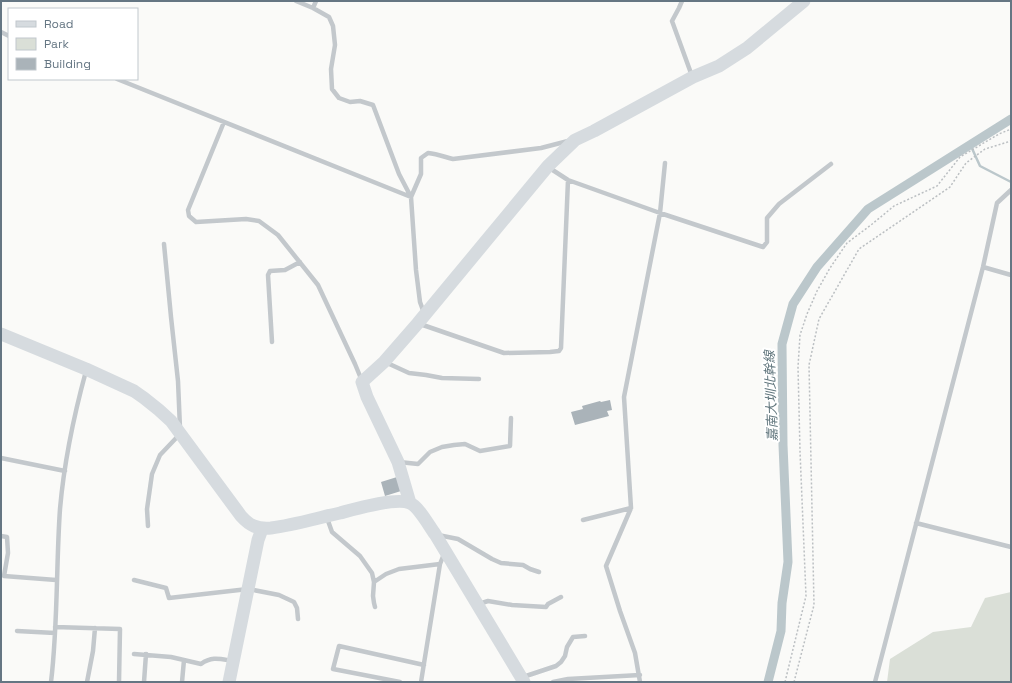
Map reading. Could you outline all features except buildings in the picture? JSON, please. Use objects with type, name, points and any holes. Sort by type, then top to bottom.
[{"type":"street","points":[[523,680],[422,515],[410,503],[398,462],[367,397],[362,382],[384,362],[422,319],[548,166],[575,140],[693,77],[720,66],[747,48],[804,1]]},
{"type":"street","points":[[1,334],[86,369],[134,391],[144,398],[171,421],[241,516],[253,527],[262,529],[281,527],[381,503],[410,503]]},
{"type":"street","points":[[229,682],[258,540],[262,529]]},
{"type":"lane","points":[[296,1],[329,17],[333,26],[334,45],[331,69],[332,89],[339,98],[350,102],[360,101],[373,105],[399,174],[411,197],[416,270],[422,319],[504,353],[559,351],[561,348],[568,180]]},
{"type":"lane","points":[[313,8],[316,1]]},
{"type":"lane","points":[[682,1],[672,21],[693,77]]},
{"type":"lane","points":[[119,80],[411,197]]},
{"type":"lane","points":[[224,122],[188,210],[189,216],[196,222],[246,219],[259,221],[278,235],[318,285],[362,382]]},
{"type":"lane","points":[[411,197],[421,174],[421,158],[428,153],[453,158],[541,148],[575,140]]},
{"type":"lane","points":[[640,682],[635,653],[606,566],[631,508],[624,397],[660,213],[665,163]]},
{"type":"lane","points":[[548,166],[568,180],[660,213],[763,247],[767,242],[768,218],[779,204],[831,164]]},
{"type":"lane","points":[[875,682],[983,267],[997,203],[1010,191]]},
{"type":"lane","points":[[148,526],[147,509],[152,474],[160,456],[180,434],[178,382],[164,244]]},
{"type":"lane","points":[[272,342],[268,275],[270,271],[284,270],[300,262]]},
{"type":"lane","points":[[983,267],[1011,275]]},
{"type":"lane","points":[[384,362],[409,373],[442,378],[479,379]]},
{"type":"lane","points":[[51,682],[55,633],[60,508],[77,404],[86,369]]},
{"type":"lane","points":[[398,462],[418,464],[430,452],[442,447],[454,445],[465,444],[480,451],[510,446],[511,418]]},
{"type":"lane","points":[[1,458],[65,471]]},
{"type":"lane","points":[[583,520],[631,508]]},
{"type":"lane","points":[[326,516],[332,532],[360,556],[372,573],[374,582],[373,596],[375,607]]},
{"type":"lane","points":[[916,523],[1011,547]]},
{"type":"lane","points":[[434,534],[458,539],[501,563],[523,565],[539,572]]},
{"type":"lane","points":[[1,536],[7,537],[8,553],[4,576],[56,580]]},
{"type":"lane","points":[[421,682],[440,564],[444,551]]},
{"type":"lane","points":[[374,582],[386,574],[400,569],[440,564]]},
{"type":"lane","points":[[134,580],[166,588],[169,598],[248,589],[279,595],[294,602],[297,608],[298,619]]},
{"type":"lane","points":[[477,605],[488,601],[512,605],[546,607],[548,604],[561,597]]},
{"type":"lane","points":[[55,627],[120,629],[119,682]]},
{"type":"lane","points":[[87,682],[93,652],[95,628]]},
{"type":"lane","points":[[17,631],[55,633]]},
{"type":"lane","points":[[523,680],[556,666],[565,656],[567,647],[573,637],[585,636]]},
{"type":"lane","points":[[400,682],[333,669],[339,646],[424,665]]},
{"type":"lane","points":[[134,654],[171,657],[201,664],[207,660],[218,658],[234,662]]},
{"type":"lane","points":[[144,682],[146,654]]},
{"type":"lane","points":[[182,682],[184,660]]},
{"type":"lane","points":[[553,682],[568,679],[640,675]]},
{"type":"path","points":[[785,682],[806,596],[798,367],[800,335],[807,314],[817,291],[847,243],[894,206],[937,186],[960,157],[998,134],[1011,129]]},
{"type":"path","points":[[794,682],[814,605],[809,365],[819,319],[859,249],[950,187],[966,163],[985,149],[1011,141]]},
{"type":"green space","points":[[1011,592],[1011,682],[887,682],[890,659],[933,632],[971,627],[985,598]]},
{"type":"waterway","name":"嘉南大圳北幹線","points":[[768,682],[781,631],[782,603],[788,562],[783,445],[782,344],[793,304],[817,267],[868,209],[1011,119]]},
{"type":"waterway","points":[[970,144],[980,166],[1011,182]]}]
